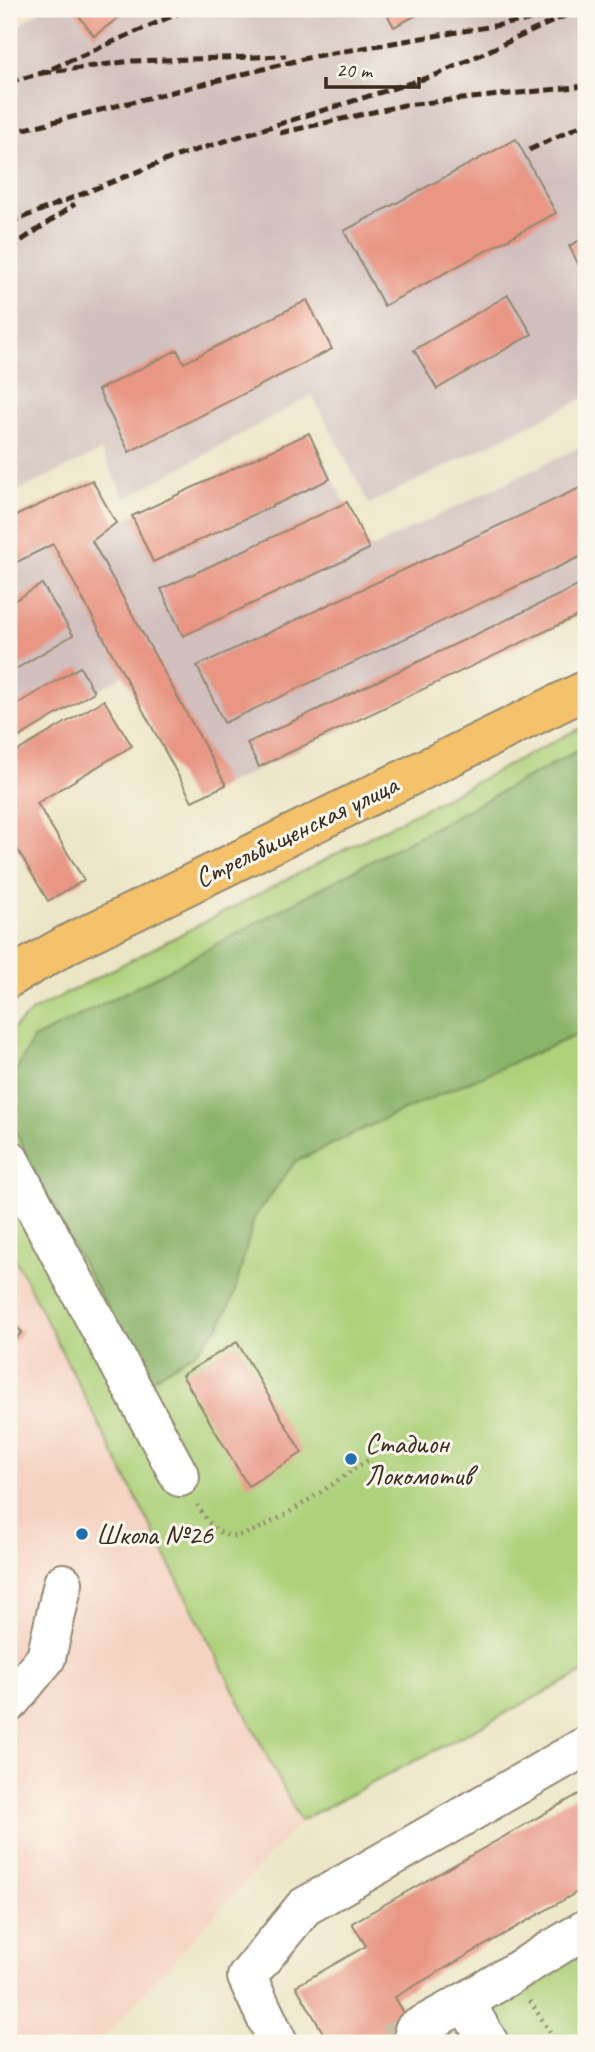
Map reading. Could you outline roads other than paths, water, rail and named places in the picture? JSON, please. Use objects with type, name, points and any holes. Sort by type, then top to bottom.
[{"type":"main road","name":"Стрельбищенская улица","points":[[9,978],[68,944],[586,690]]},
{"type":"lane","points":[[9,1159],[180,1477]]},
{"type":"lane","points":[[9,1703],[46,1658],[63,1583]]},
{"type":"lane","points":[[278,2043],[247,1977],[304,1908],[586,1746]]},
{"type":"lane","points":[[414,2030],[586,1929]]},
{"type":"lane","points":[[465,2002],[489,2043]]},
{"type":"tunnel","points":[[391,2043],[414,2030]]},
{"type":"railway","points":[[9,82],[42,73],[188,9]]},
{"type":"railway","points":[[9,133],[315,56],[571,13],[581,9]]},
{"type":"railway","points":[[9,223],[177,156],[436,75],[571,13]]},
{"type":"railway","points":[[42,73],[132,61],[286,56]]},
{"type":"railway","points":[[280,133],[404,105],[586,86]]},
{"type":"railway","points":[[529,150],[586,123]]},
{"type":"railway","points":[[9,249],[75,204]]},
{"type":"place","name":"Стадион Локомотив","points":[[351,1459]]},
{"type":"place","name":"Школа №26","points":[[82,1534]]}]
